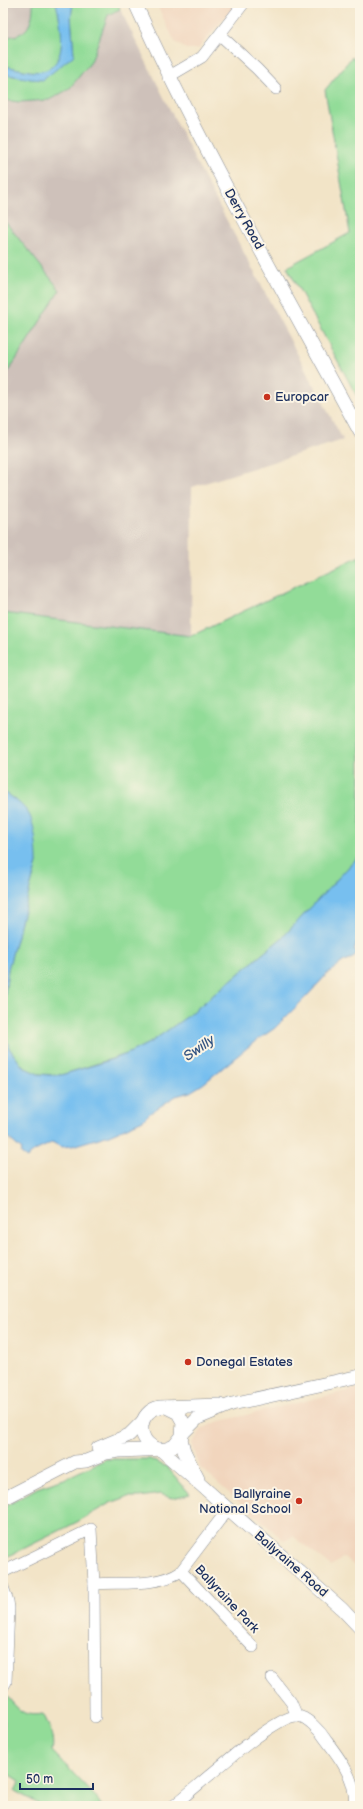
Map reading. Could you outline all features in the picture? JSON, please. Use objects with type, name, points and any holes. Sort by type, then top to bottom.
[{"type":"main road","name":"Derry Road","points":[[135,3],[168,77],[196,132],[360,432]]},
{"type":"main road","points":[[158,1448],[144,1439],[141,1428],[145,1416],[151,1410],[158,1407],[232,1404],[360,1376]]},
{"type":"main road","points":[[75,1462],[86,1461],[113,1452],[172,1447],[198,1418],[232,1404]]},
{"type":"main road","points":[[166,1407],[175,1411],[181,1417],[184,1425],[182,1436],[184,1451],[202,1485]]},
{"type":"main road","points":[[3,1499],[75,1462],[91,1451],[129,1435],[142,1422]]},
{"type":"main road","name":"Ballyraine Road","points":[[158,1448],[342,1609],[360,1628]]},
{"type":"street","points":[[168,77],[202,57],[244,3]]},
{"type":"street","points":[[220,35],[258,69],[276,89]]},
{"type":"street","name":"Ballyraine Park","points":[[94,1584],[162,1581],[172,1577],[181,1570],[228,1509]]},
{"type":"street","points":[[3,1572],[91,1529],[94,1584],[94,1717]]},
{"type":"street","name":"Ballyraine Park","points":[[181,1570],[253,1647]]},
{"type":"street","points":[[3,1587],[8,1600],[9,1608],[6,1682],[3,1687]]},
{"type":"street","points":[[272,1678],[291,1702],[297,1716]]},
{"type":"street","points":[[173,1806],[204,1779],[278,1722],[297,1716],[305,1719],[325,1737],[339,1756],[348,1774],[354,1793],[354,1805]]},
{"type":"shaded area","points":[[3,3],[33,3],[31,23],[22,33],[11,37],[3,37]]},
{"type":"shaded area","points":[[156,3],[237,3],[198,49],[186,49],[175,42]]},
{"type":"shaded area","points":[[120,9],[198,166],[343,440],[192,487],[191,637],[3,613],[3,380],[60,290],[3,219],[3,100],[19,102],[91,62],[108,15]]},
{"type":"shaded area","name":"Ballyraine National School","points":[[360,1388],[360,1571],[344,1557],[331,1566],[293,1536],[285,1541],[199,1467],[192,1443],[202,1429],[217,1422]]},
{"type":"green space","points":[[33,3],[56,3],[62,31],[61,52],[52,67],[39,72],[3,66],[3,37],[18,35],[27,28],[32,18]]},
{"type":"green space","points":[[73,3],[118,3],[120,9],[108,15],[91,62],[69,89],[49,100],[19,102],[3,100],[3,74],[31,79],[43,79],[74,55],[71,17]]},
{"type":"green space","points":[[352,57],[360,64],[360,402],[287,267],[350,233],[325,90]]},
{"type":"green space","points":[[3,219],[60,290],[3,380]]},
{"type":"green space","points":[[360,556],[360,855],[283,937],[188,1016],[151,1042],[127,1054],[61,1075],[38,1074],[23,1067],[9,1048],[5,1030],[4,1002],[8,969],[37,863],[16,800],[3,791],[3,613],[191,636]]},
{"type":"green space","points":[[106,1459],[150,1459],[167,1467],[190,1494],[172,1498],[160,1494],[127,1497],[110,1503],[77,1522],[3,1559],[3,1508],[37,1488],[64,1479]]},
{"type":"green space","points":[[6,1695],[14,1705],[25,1713],[36,1715],[43,1714],[51,1732],[53,1742],[52,1751],[94,1795],[102,1806],[42,1806],[15,1791],[20,1781],[3,1770],[3,1696]]},
{"type":"water","points":[[56,3],[73,3],[71,17],[74,55],[43,80],[3,74],[3,66],[39,72],[52,67],[57,60],[62,42],[60,21]]},
{"type":"water","name":"Swilly","points":[[3,791],[22,805],[30,816],[36,846],[37,863],[8,969],[4,1002],[5,1030],[9,1048],[23,1067],[38,1074],[61,1075],[127,1054],[151,1042],[188,1016],[283,937],[360,855],[360,935],[354,950],[357,952],[353,958],[344,961],[327,974],[275,1028],[253,1043],[203,1084],[190,1092],[176,1096],[150,1113],[143,1120],[109,1135],[72,1146],[61,1147],[52,1142],[32,1153],[27,1158],[21,1154],[22,1150],[3,1132]]},
{"type":"place","name":"Europcar","points":[[267,397]]},
{"type":"place","name":"Donegal Estates","points":[[188,1362]]},
{"type":"place","name":"Ballyraine National School","points":[[299,1501]]}]
